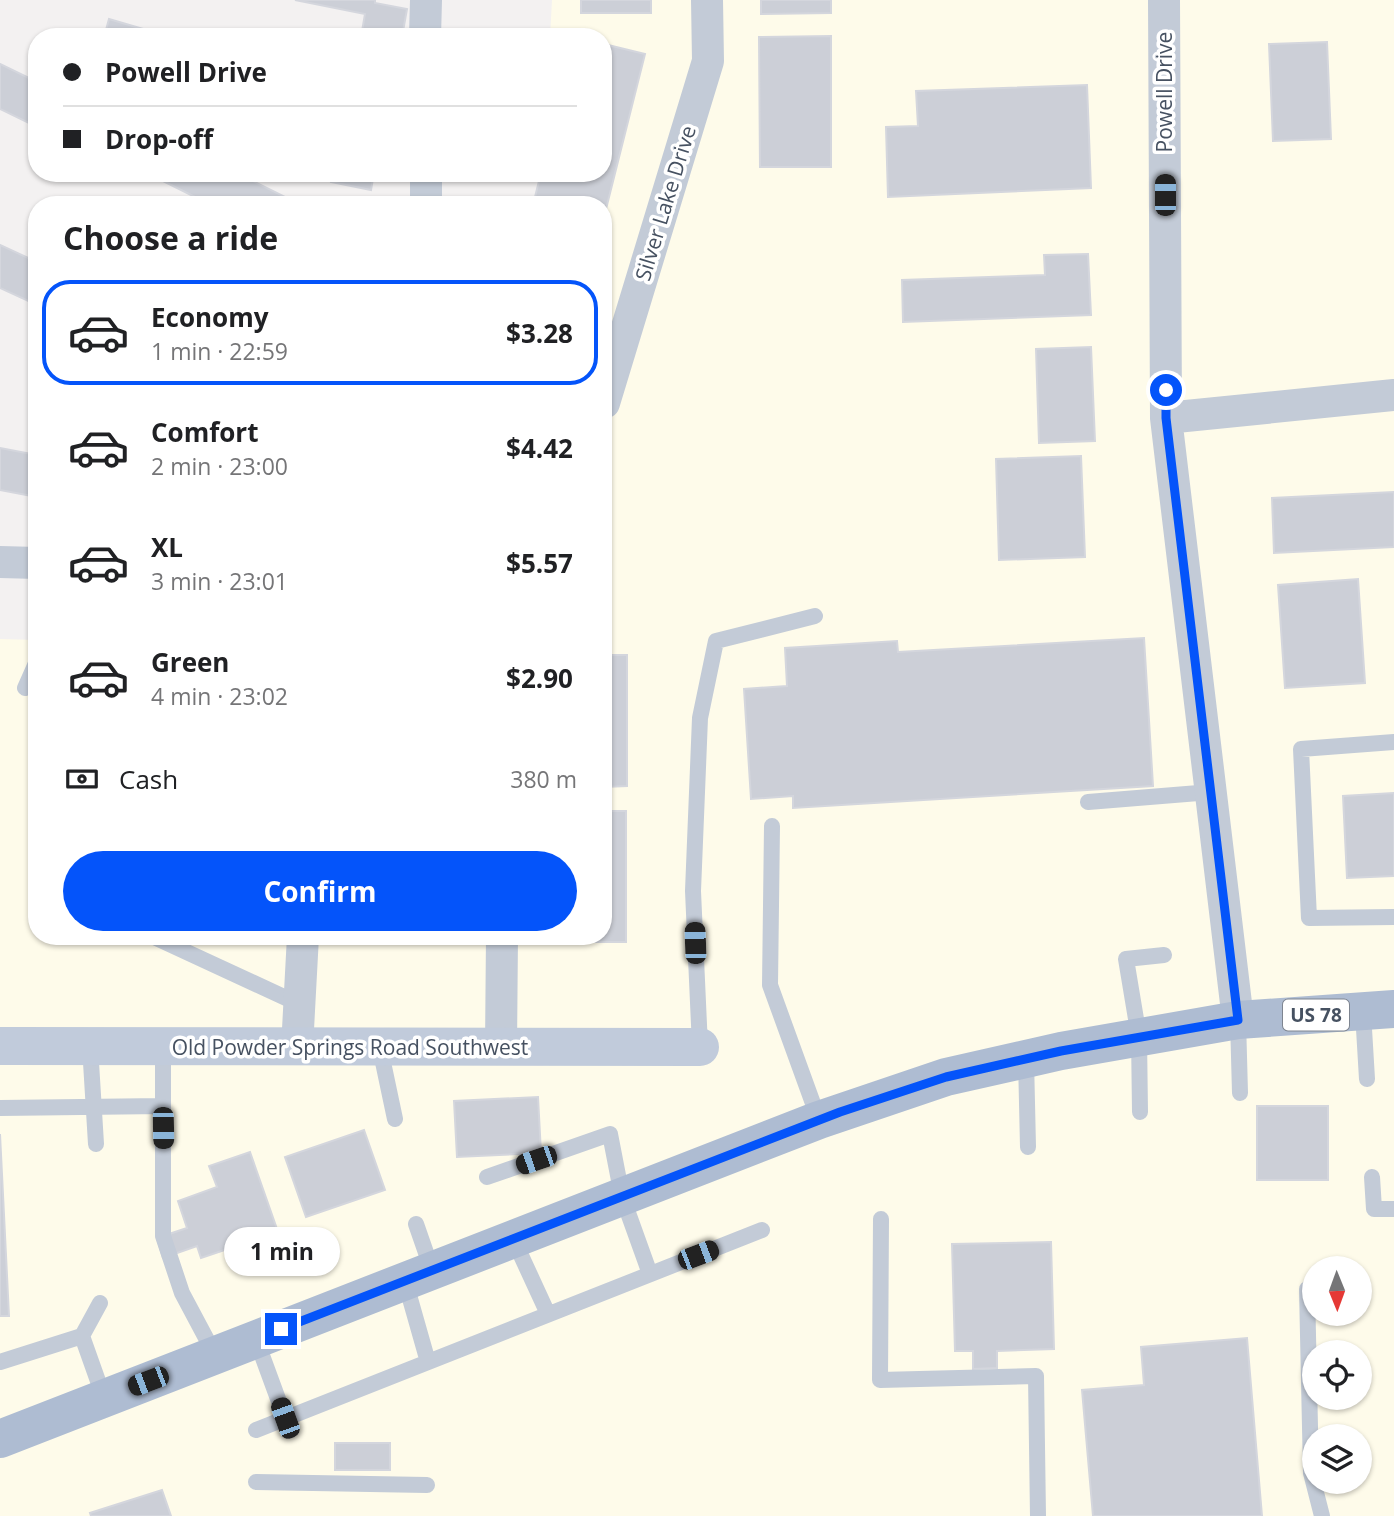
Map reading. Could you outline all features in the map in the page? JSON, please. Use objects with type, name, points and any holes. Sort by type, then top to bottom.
[{"type":"main road","name":"US 78","points":[[0,1439],[819,1120],[946,1077],[1026,1059],[1238,1020],[1379,1010]]},
{"type":"street","points":[[425,28],[426,0]]},
{"type":"street","name":"Silver Lake Drive","points":[[612,377],[708,61],[707,0]]},
{"type":"street","name":"Powell Drive","points":[[1164,0],[1166,418],[1171,550],[1211,792],[1238,1020]]},
{"type":"street","points":[[1166,418],[1394,395]]},
{"type":"street","points":[[0,562],[28,563]]},
{"type":"street","points":[[297,1048],[302,945]]},
{"type":"street","points":[[501,1047],[502,945]]},
{"type":"street","name":"Old Powder Springs Road Southwest","points":[[0,1046],[700,1047]]},
{"type":"lane","points":[[700,1047],[693,891],[696,811],[700,718],[716,642],[815,615]]},
{"type":"lane","points":[[25,688],[28,681]]},
{"type":"lane","points":[[1394,742],[1301,748],[1309,918],[1394,917]]},
{"type":"lane","points":[[1088,802],[1211,792]]},
{"type":"lane","points":[[772,826],[770,985],[819,1120]]},
{"type":"lane","points":[[171,945],[299,1004]]},
{"type":"lane","points":[[1140,1112],[1139,1037],[1126,959],[1164,955]]},
{"type":"lane","points":[[1367,1079],[1379,1010]]},
{"type":"lane","points":[[1238,1020],[1240,1093]]},
{"type":"lane","points":[[90,1046],[96,1144]]},
{"type":"lane","points":[[163,1047],[163,1236],[182,1293],[215,1355]]},
{"type":"lane","points":[[380,1048],[394,1119]]},
{"type":"lane","points":[[1026,1059],[1028,1147]]},
{"type":"lane","points":[[0,1108],[162,1106]]},
{"type":"lane","points":[[487,1177],[610,1134],[622,1196],[650,1274]]},
{"type":"lane","points":[[1372,1177],[1374,1209],[1394,1209]]},
{"type":"lane","points":[[881,1219],[880,1380],[1036,1376],[1038,1516]]},
{"type":"lane","points":[[416,1224],[418,1276],[428,1362]]},
{"type":"lane","points":[[256,1430],[762,1230]]},
{"type":"lane","points":[[513,1238],[548,1314]]},
{"type":"lane","points":[[0,1362],[82,1336],[100,1303]]},
{"type":"lane","points":[[1308,1326],[1311,1473],[1322,1516]]},
{"type":"lane","points":[[82,1336],[104,1398]]},
{"type":"lane","points":[[256,1339],[285,1418]]},
{"type":"lane","points":[[257,1482],[427,1485]]},
{"type":"shaded area","points":[[552,0],[1394,0],[1394,1516],[0,1516],[0,639],[28,640],[28,945],[612,945],[612,196],[604,196],[604,182],[612,182],[612,28],[550,28]]},
{"type":"building","points":[[295,0],[375,0],[375,3],[407,9],[404,28],[363,28],[365,14]]},
{"type":"building","points":[[581,0],[651,0],[651,13],[581,13]]},
{"type":"building","points":[[761,0],[831,0],[831,13],[761,14]]},
{"type":"building","points":[[109,19],[140,28],[106,28]]},
{"type":"building","points":[[831,36],[831,167],[760,167],[759,37]]},
{"type":"building","points":[[1327,42],[1331,139],[1273,141],[1269,44]]},
{"type":"building","points":[[612,46],[645,54],[609,196],[535,196],[539,182],[612,182]]},
{"type":"building","points":[[0,64],[28,78],[28,123],[0,109]]},
{"type":"building","points":[[1087,85],[1091,188],[888,197],[886,127],[918,126],[916,91]]},
{"type":"building","points":[[165,182],[255,182],[283,196],[193,196]]},
{"type":"building","points":[[331,182],[372,182],[371,190]]},
{"type":"building","points":[[0,245],[28,258],[28,301],[0,288]]},
{"type":"building","points":[[1088,254],[1091,315],[903,322],[902,280],[1045,275],[1044,255]]},
{"type":"building","points":[[1091,347],[1095,441],[1039,443],[1036,349]]},
{"type":"building","points":[[0,448],[28,453],[28,495],[0,490]]},
{"type":"building","points":[[1081,456],[1085,557],[999,560],[996,459]]},
{"type":"building","points":[[1394,492],[1394,547],[1274,553],[1272,498]]},
{"type":"building","points":[[1358,579],[1365,683],[1285,688],[1278,585]]},
{"type":"building","points":[[1144,638],[1153,786],[793,808],[793,796],[751,799],[744,689],[787,686],[785,648],[897,641],[898,652]]},
{"type":"building","points":[[612,655],[627,655],[627,786],[612,787]]},
{"type":"building","points":[[1394,793],[1394,876],[1347,878],[1343,796]]},
{"type":"building","points":[[612,811],[626,811],[626,942],[612,942]]},
{"type":"building","points":[[538,1097],[541,1153],[457,1157],[454,1101]]},
{"type":"building","points":[[1257,1106],[1328,1106],[1328,1180],[1257,1180]]},
{"type":"building","points":[[364,1130],[385,1190],[306,1217],[285,1157]]},
{"type":"building","points":[[0,1134],[9,1316],[0,1316]]},
{"type":"building","points":[[250,1152],[278,1232],[201,1258],[197,1246],[163,1258],[157,1238],[187,1228],[178,1201],[217,1187],[209,1166]]},
{"type":"building","points":[[1051,1242],[1054,1349],[997,1351],[997,1368],[973,1369],[973,1351],[955,1351],[952,1244]]},
{"type":"building","points":[[1247,1338],[1262,1516],[1093,1516],[1082,1390],[1144,1385],[1141,1347]]},
{"type":"building","points":[[335,1443],[390,1443],[390,1470],[335,1470]]},
{"type":"building","points":[[162,1490],[171,1516],[91,1516],[90,1513]]},
{"type":"route","points":[[281,1329],[840,1112],[946,1077],[1061,1051],[1238,1020],[1166,418],[1166,390]]}]
